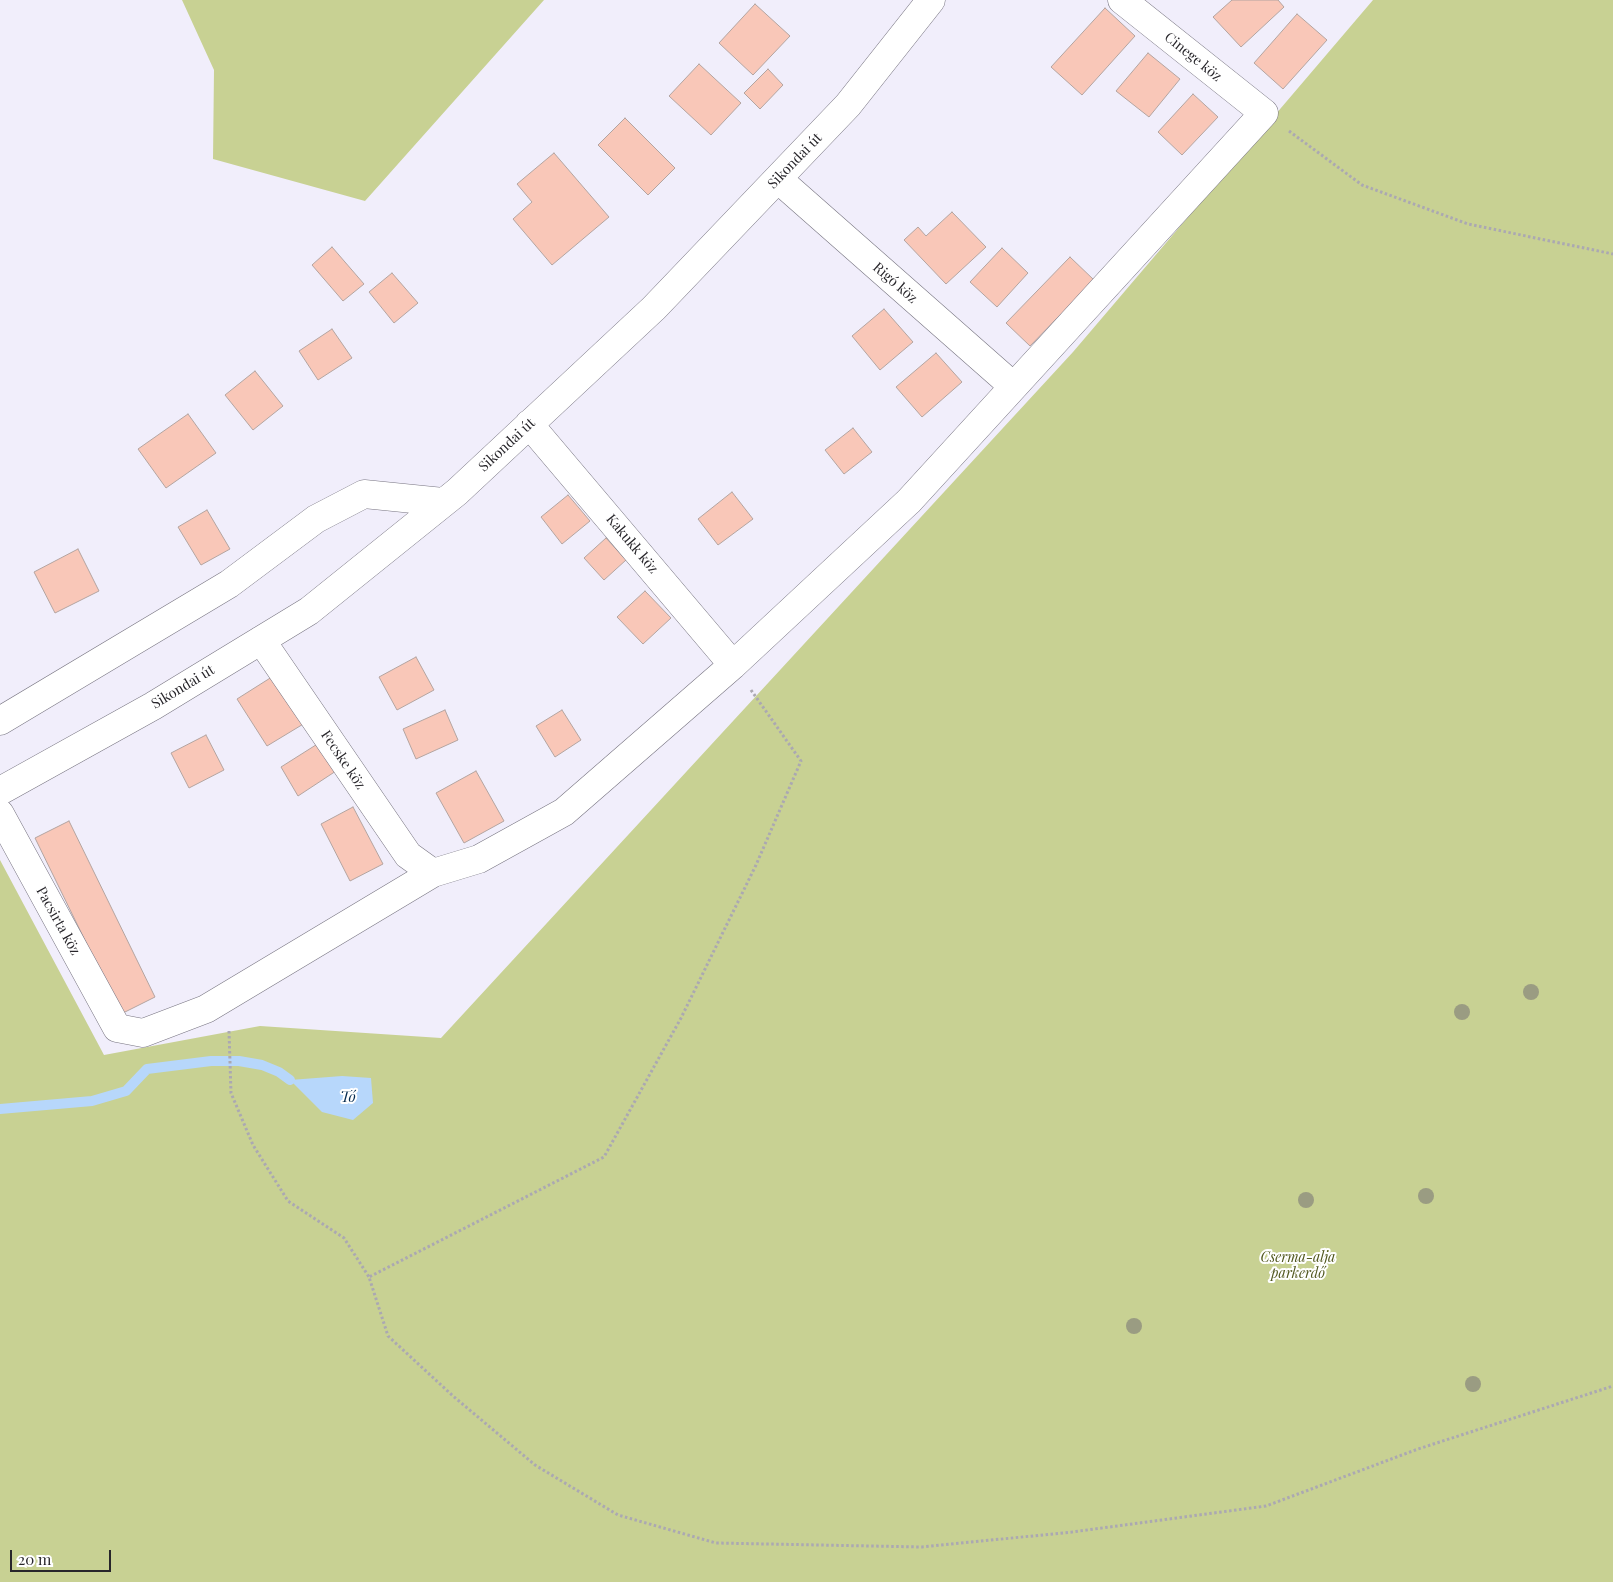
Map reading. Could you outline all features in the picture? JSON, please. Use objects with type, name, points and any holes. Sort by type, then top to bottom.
[{"type":"street","name":"Sikondai út","points":[[0,791],[153,706],[309,611],[443,502],[654,308],[848,105],[931,0]]},
{"type":"street","name":"Cinege köz","points":[[1122,0],[1264,113]]},
{"type":"street","points":[[433,873],[479,859],[564,812],[733,665],[909,501],[1264,113]]},
{"type":"street","name":"Rigó köz","points":[[778,179],[1013,386]]},
{"type":"street","name":"Kakukk köz","points":[[529,424],[733,665]]},
{"type":"street","points":[[0,721],[229,584],[316,519],[364,494],[443,502]]},
{"type":"street","name":"Fecske köz","points":[[261,640],[408,855],[433,873]]},
{"type":"street","name":"Pacsirta köz","points":[[0,814],[117,1028],[143,1033],[206,1009],[433,873]]},
{"type":"path","points":[[1264,113],[1362,185],[1468,224],[1613,254]]},
{"type":"path","points":[[369,1277],[604,1157],[685,1009],[756,865],[801,761],[733,665]]},
{"type":"path","points":[[229,1061],[231,1093],[252,1145],[288,1201],[344,1238],[369,1277],[388,1336],[453,1396],[535,1465],[618,1515],[716,1543],[922,1547],[1072,1532],[1266,1506],[1418,1449],[1613,1386]]},
{"type":"green space","points":[[182,0],[544,0],[365,201],[213,159],[214,70]]},
{"type":"green space","name":"Cserma-alja parkerdő","points":[[1373,0],[1613,0],[1613,1582],[0,1582],[0,860],[104,1055],[260,1026],[441,1038],[1073,352]]},
{"type":"water","name":"Tó","points":[[342,1076],[371,1078],[373,1103],[353,1120],[322,1112],[290,1080]]},
{"type":"building","points":[[1232,0],[1278,0],[1284,7],[1241,47],[1213,17]]},
{"type":"building","points":[[755,4],[790,36],[753,75],[719,43]]},
{"type":"building","points":[[1105,8],[1135,36],[1082,95],[1051,67]]},
{"type":"building","points":[[1297,14],[1327,40],[1283,89],[1254,63]]},
{"type":"building","points":[[1148,53],[1180,79],[1149,117],[1116,91]]},
{"type":"building","points":[[699,64],[741,103],[711,135],[669,96]]},
{"type":"building","points":[[768,69],[783,85],[760,109],[744,93]]},
{"type":"building","points":[[1193,94],[1218,117],[1182,155],[1158,132]]},
{"type":"building","points":[[625,118],[675,168],[648,195],[598,145]]},
{"type":"building","points":[[554,153],[609,217],[552,265],[513,219],[532,202],[517,184]]},
{"type":"building","points":[[952,212],[986,247],[946,284],[904,240],[918,227],[926,236]]},
{"type":"building","points":[[332,247],[364,284],[343,301],[312,265]]},
{"type":"building","points":[[1002,248],[1028,273],[997,307],[970,282]]},
{"type":"building","points":[[1070,257],[1094,280],[1030,346],[1006,323]]},
{"type":"building","points":[[392,273],[418,303],[394,323],[369,292]]},
{"type":"building","points":[[884,309],[913,342],[880,370],[852,336]]},
{"type":"building","points":[[332,329],[352,358],[318,380],[299,351]]},
{"type":"building","points":[[936,353],[962,382],[922,417],[896,387]]},
{"type":"building","points":[[255,371],[283,406],[253,430],[225,395]]},
{"type":"building","points":[[188,414],[216,453],[166,488],[138,449]]},
{"type":"building","points":[[853,428],[872,452],[844,474],[825,450]]},
{"type":"building","points":[[732,492],[753,519],[718,545],[698,519]]},
{"type":"building","points":[[568,495],[590,521],[562,544],[541,517]]},
{"type":"building","points":[[207,510],[230,549],[201,565],[178,527]]},
{"type":"building","points":[[606,538],[626,560],[604,580],[584,558]]},
{"type":"building","points":[[78,549],[99,591],[55,613],[34,572]]},
{"type":"building","points":[[645,591],[671,618],[643,644],[617,617]]},
{"type":"building","points":[[416,657],[434,690],[397,710],[379,677]]},
{"type":"building","points":[[275,675],[305,723],[267,746],[237,699]]},
{"type":"building","points":[[445,710],[458,740],[416,759],[403,729]]},
{"type":"building","points":[[562,710],[581,740],[555,757],[536,726]]},
{"type":"building","points":[[206,735],[224,770],[189,788],[171,753]]},
{"type":"building","points":[[319,743],[336,771],[298,796],[281,767]]},
{"type":"building","points":[[476,771],[504,821],[464,843],[436,793]]},
{"type":"building","points":[[353,807],[383,864],[350,881],[321,824]]},
{"type":"building","points":[[69,821],[155,997],[121,1014],[35,838]]},
{"type":"waterway","points":[[0,1109],[92,1101],[126,1091],[147,1069],[211,1061],[239,1061],[262,1065],[279,1072],[290,1080]]}]
